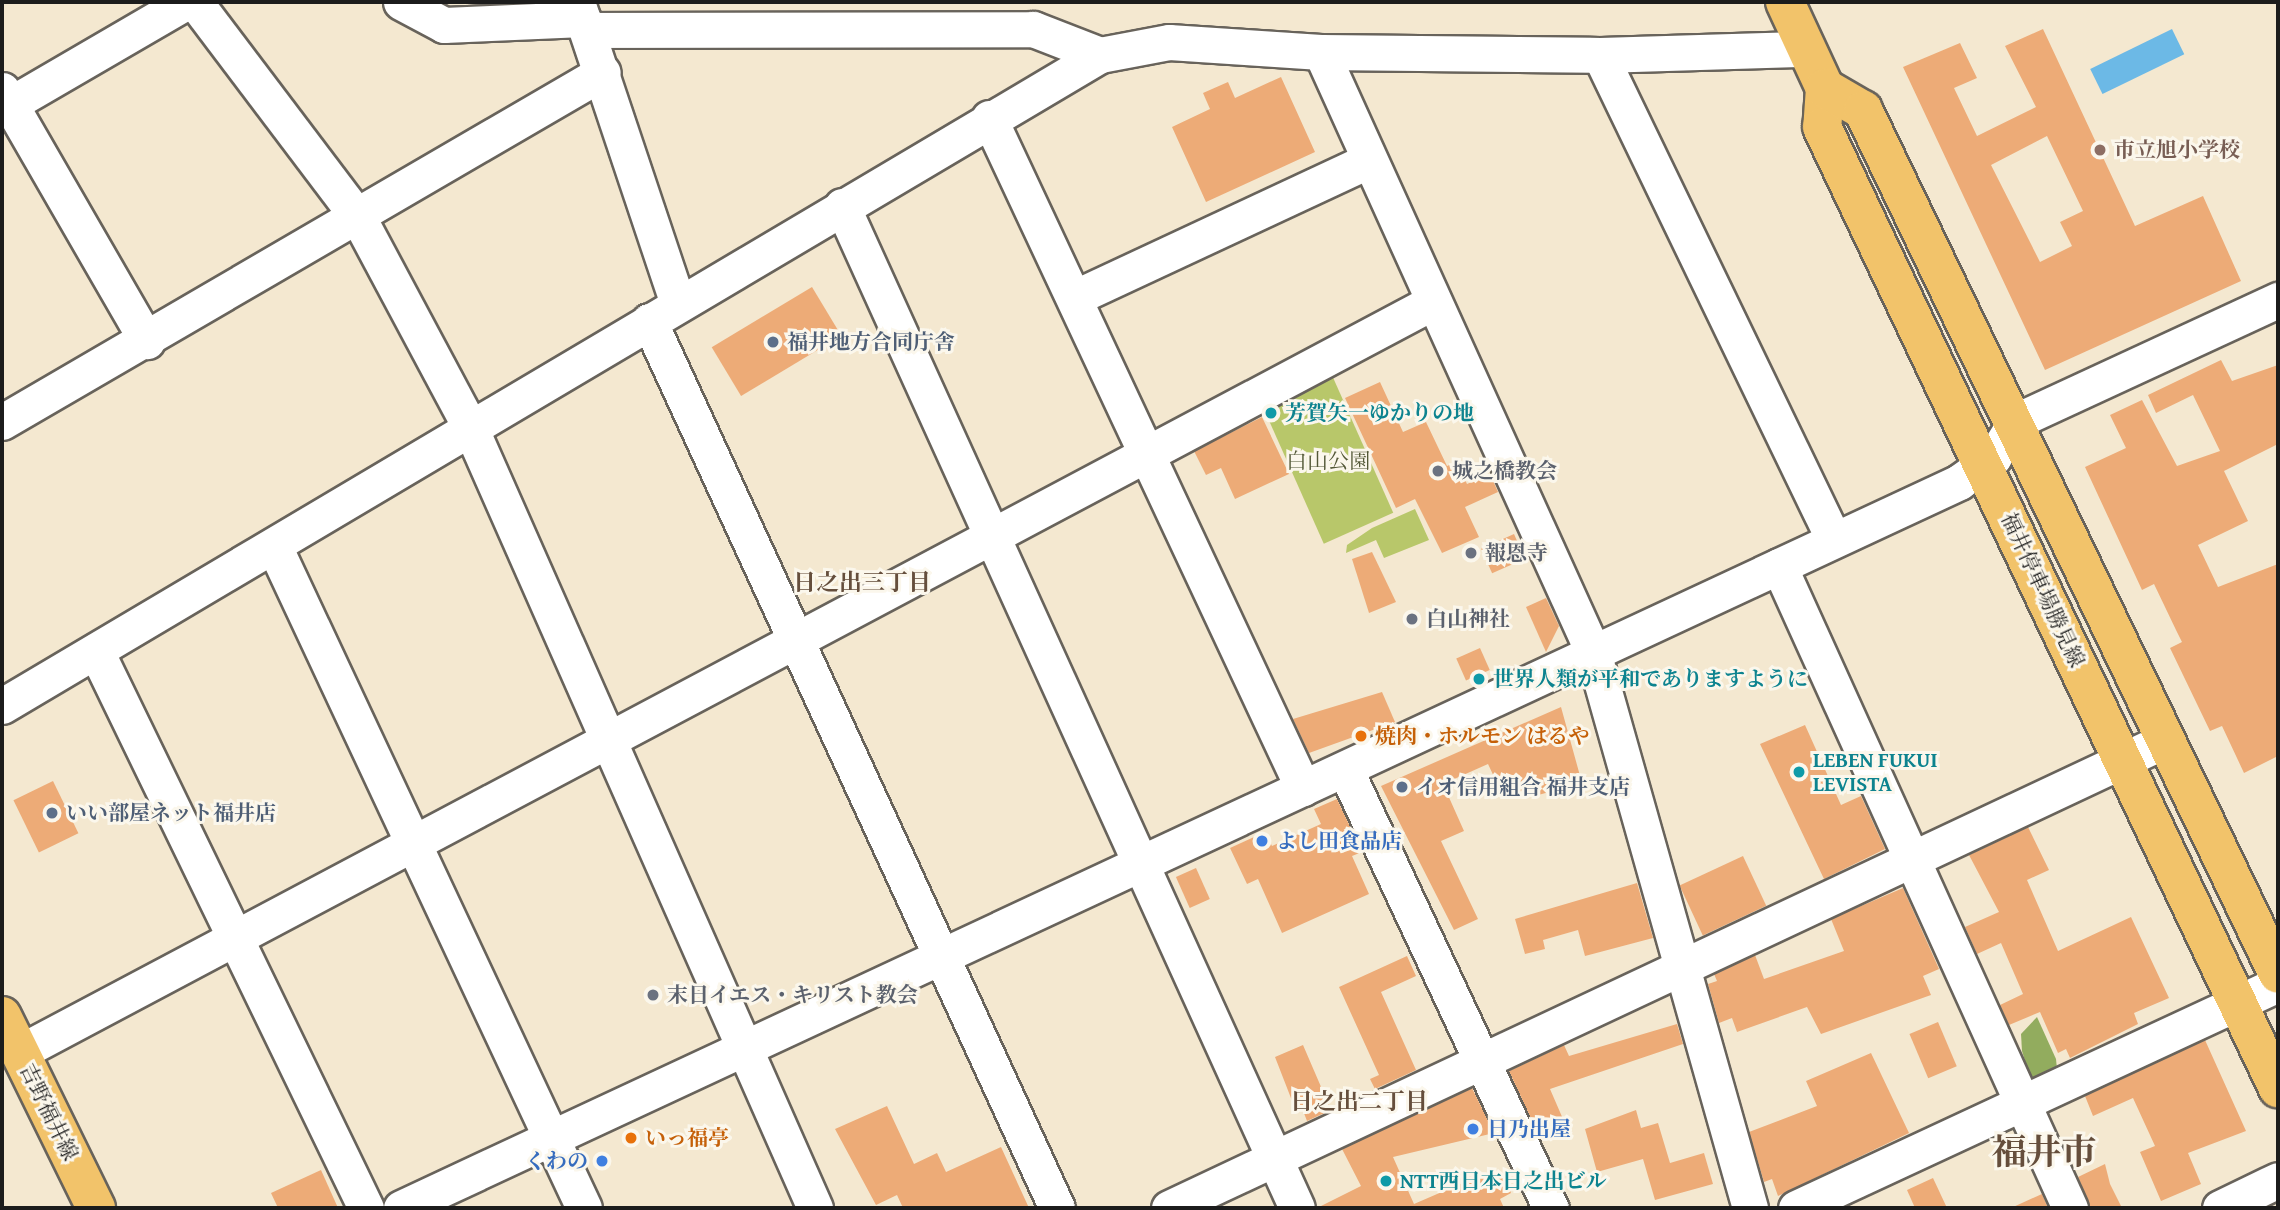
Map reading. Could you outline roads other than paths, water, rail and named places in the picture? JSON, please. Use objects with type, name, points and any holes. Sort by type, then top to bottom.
[{"type":"main road","name":"福井停車場勝見線","points":[[1785,2],[1825,88],[1822,127],[2278,1088]]},
{"type":"main road","points":[[1825,88],[1863,110],[2015,421],[2278,974]]},
{"type":"main road","name":"吉野福井線","points":[[2,1016],[96,1208]]},
{"type":"street","points":[[147,341],[5,101],[186,2]]},
{"type":"street","points":[[195,2],[359,219],[470,427],[815,1208]]},
{"type":"street","points":[[401,2],[444,25],[581,14],[1033,29],[1100,55]]},
{"type":"street","points":[[581,14],[603,72],[663,312],[794,642],[1058,1208]]},
{"type":"street","points":[[2,706],[989,118],[1100,55],[1169,42],[1321,52],[1600,55],[1807,49]]},
{"type":"street","points":[[1321,52],[1367,161],[1593,652],[1750,1208]]},
{"type":"street","points":[[1600,55],[1834,540]]},
{"type":"street","points":[[2,422],[359,219],[603,72]]},
{"type":"street","points":[[989,118],[1150,453],[1303,788]]},
{"type":"street","points":[[1076,298],[1367,161]]},
{"type":"street","points":[[842,206],[1143,861],[1297,1208]]},
{"type":"street","points":[[401,1208],[550,1137],[942,959],[1143,861],[1834,540],[1985,466],[2015,421],[2278,300]]},
{"type":"street","points":[[20,1052],[1433,302]]},
{"type":"street","points":[[274,546],[584,1208]]},
{"type":"street","points":[[1779,566],[2070,1208]]},
{"type":"street","points":[[96,651],[366,1208]]},
{"type":"street","points":[[1169,1208],[2124,763],[2166,740]]},
{"type":"street","points":[[1345,769],[1551,1208]]},
{"type":"street","points":[[1796,1208],[2278,984]]},
{"type":"street","points":[[2220,1208],[2278,1180]]},
{"type":"water","points":[[2172,29],[2184,54],[2102,94],[2090,69]]},
{"type":"place","name":"市立旭小学校","points":[[2100,150]]},
{"type":"place","name":"福井地方合同庁舎","points":[[773,342]]},
{"type":"place","name":"芳賀矢一ゆかりの地","points":[[1271,413]]},
{"type":"place","name":"城之橋教会","points":[[1438,471]]},
{"type":"place","name":"報恩寺","points":[[1471,553]]},
{"type":"place","name":"白山神社","points":[[1412,619]]},
{"type":"place","name":"世界人類が平和でありますように","points":[[1479,679]]},
{"type":"place","name":"焼肉・ホルモン はるや","points":[[1361,736]]},
{"type":"place","name":"LEBEN FUKUI LEVISTA","points":[[1799,772]]},
{"type":"place","name":"イオ信用組合 福井支店","points":[[1402,787]]},
{"type":"place","name":"いい部屋ネット福井店","points":[[52,813]]},
{"type":"place","name":"よし田食品店","points":[[1262,841]]},
{"type":"place","name":"末日イエス・キリスト教会","points":[[653,995]]},
{"type":"place","name":"日乃出屋","points":[[1473,1129]]},
{"type":"place","name":"いっ福亭","points":[[631,1138]]},
{"type":"place","name":"くわの","points":[[602,1161]]},
{"type":"place","name":"NTT西日本日之出ビル","points":[[1386,1181]]},
{"type":"district","name":"日之出三丁目","points":[[862,582]]},
{"type":"district","name":"日之出二丁目","points":[[1359,1101]]},
{"type":"district","name":"福井市","points":[[2044,1152]]},
{"type":"park label","name":"白山公園","points":[[1328,461]]}]
